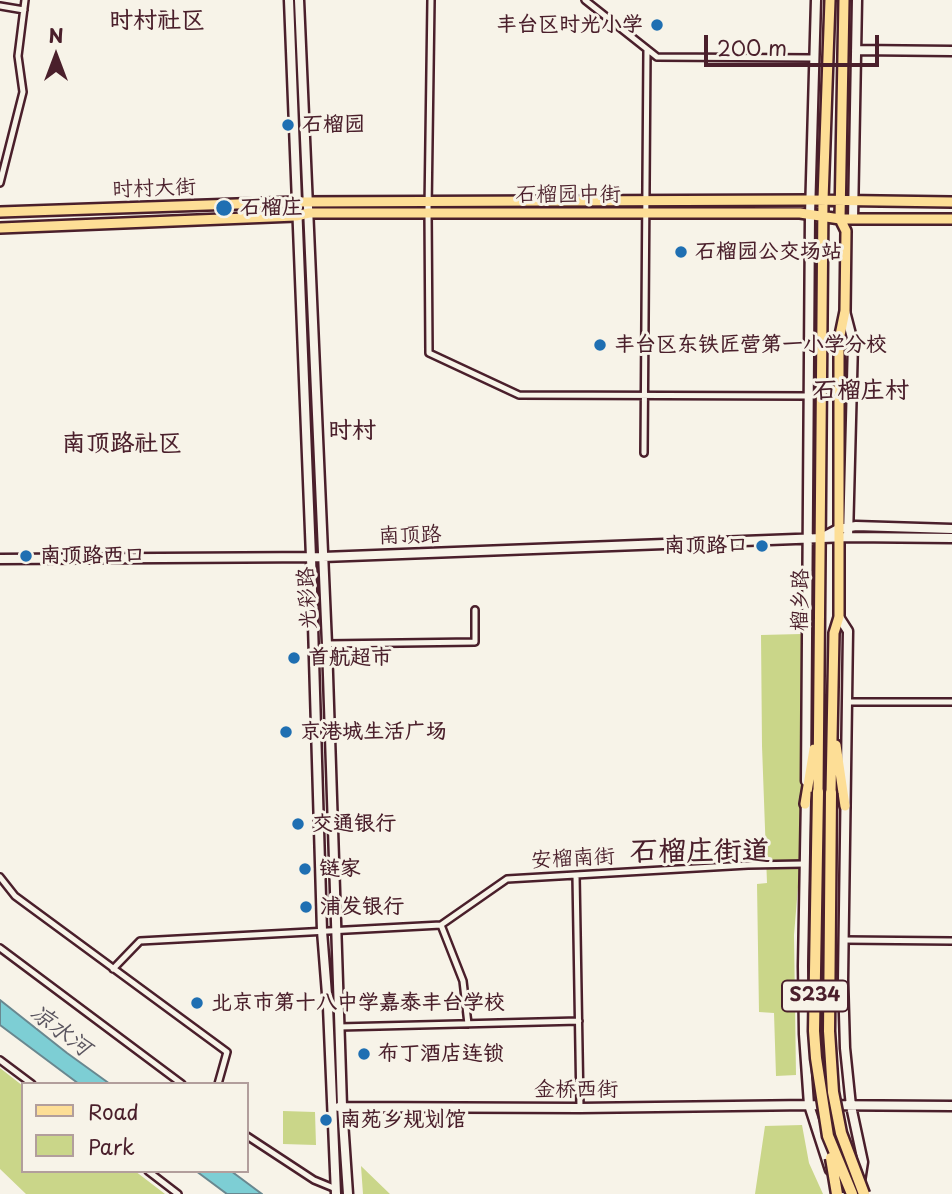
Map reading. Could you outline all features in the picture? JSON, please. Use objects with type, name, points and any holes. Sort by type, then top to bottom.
[{"type":"highway","name":"榴乡路","points":[[818,792],[814,1031],[818,1082],[828,1136],[852,1194]]},
{"type":"highway","name":"榴乡路","points":[[831,793],[829,1031],[833,1092],[841,1133],[864,1194]]},
{"type":"highway","points":[[828,1136],[837,1194]]},
{"type":"main road","name":"榴乡路","points":[[818,792],[823,200],[830,0]]},
{"type":"main road","name":"榴乡路","points":[[831,793],[834,633],[839,617],[839,340],[845,311],[846,231],[841,219],[844,0]]},
{"type":"main road","name":"时村大街","points":[[0,212],[309,202]]},
{"type":"main road","name":"石榴园中街","points":[[309,202],[952,202]]},
{"type":"main road","name":"石榴园中街","points":[[296,216],[309,213],[646,213],[810,215],[841,219],[952,219]]},
{"type":"main road","name":"时村大街","points":[[0,228],[296,216]]},
{"type":"main road","points":[[832,718],[845,806]]},
{"type":"main road","points":[[805,804],[819,719]]},
{"type":"street","points":[[0,183],[23,92],[18,56],[25,0]]},
{"type":"street","name":"光彩路","points":[[289,0],[311,557],[322,931],[336,1192]]},
{"type":"street","name":"光彩路","points":[[299,0],[327,644],[342,1107],[348,1194]]},
{"type":"street","points":[[431,0],[429,352],[519,395],[809,396]]},
{"type":"street","points":[[585,0],[657,57],[814,58]]},
{"type":"street","name":"榴乡路","points":[[816,0],[810,200],[803,966],[809,1105],[837,1194]]},
{"type":"street","points":[[853,219],[857,0]]},
{"type":"street","points":[[0,6],[24,10]]},
{"type":"street","points":[[644,453],[647,49]]},
{"type":"street","points":[[856,50],[952,51]]},
{"type":"street","name":"榴乡路","points":[[845,311],[853,342],[848,537]]},
{"type":"street","name":"南顶路","points":[[0,559],[323,557],[808,540],[838,534],[849,527],[952,529]]},
{"type":"street","name":"南顶路","points":[[838,534],[848,537],[952,538]]},
{"type":"street","points":[[327,644],[475,642],[475,610]]},
{"type":"street","name":"榴乡路","points":[[839,617],[848,631],[845,1048],[851,1106],[863,1162],[858,1194]]},
{"type":"street","points":[[847,702],[952,702]]},
{"type":"street","name":"安榴南街","points":[[441,925],[507,879],[804,864]]},
{"type":"street","points":[[576,875],[580,1108]]},
{"type":"street","points":[[0,877],[15,896],[227,1052],[219,1082]]},
{"type":"street","points":[[113,969],[139,942],[441,925],[463,981],[468,1024]]},
{"type":"street","points":[[844,940],[952,940]]},
{"type":"street","points":[[0,948],[179,1082]]},
{"type":"street","points":[[340,1027],[579,1021]]},
{"type":"street","points":[[0,1060],[29,1082]]},
{"type":"street","name":"金桥西街","points":[[331,1107],[952,1106]]},
{"type":"street","points":[[248,1137],[336,1192]]},
{"type":"street","points":[[151,1173],[178,1194]]},
{"type":"green space","points":[[801,634],[802,766],[799,875],[794,935],[796,1075],[776,1076],[774,1013],[759,1012],[757,884],[767,883],[761,635]]},
{"type":"green space","points":[[0,1068],[21,1084],[21,1173],[138,1173],[165,1194],[26,1194],[0,1169]]},
{"type":"green space","points":[[283,1111],[315,1112],[316,1145],[283,1144]]},
{"type":"green space","points":[[802,1125],[809,1163],[823,1194],[755,1194],[765,1126]]},
{"type":"green space","points":[[361,1166],[390,1194],[363,1194]]},
{"type":"water","points":[[0,1000],[107,1082],[76,1082],[0,1025]]},
{"type":"water","points":[[199,1173],[234,1173],[262,1194],[227,1194]]},
{"type":"place","name":"丰台区时光小学","points":[[657,25]]},
{"type":"place","name":"石榴园","points":[[288,125]]},
{"type":"place","name":"石榴庄","points":[[224,208]]},
{"type":"place","name":"石榴园公交场站","points":[[681,252]]},
{"type":"place","name":"丰台区东铁匠营第一小学分校","points":[[600,345]]},
{"type":"place","name":"南顶路口","points":[[762,546]]},
{"type":"place","name":"南顶路西口","points":[[26,556]]},
{"type":"place","name":"首航超市","points":[[294,658]]},
{"type":"place","name":"京港城生活广场","points":[[286,732]]},
{"type":"place","name":"交通银行","points":[[298,824]]},
{"type":"place","name":"链家","points":[[305,869]]},
{"type":"place","name":"浦发银行","points":[[306,907]]},
{"type":"place","name":"北京市第十八中学嘉泰丰台学校","points":[[197,1003]]},
{"type":"place","name":"布丁酒店连锁","points":[[364,1054]]},
{"type":"place","name":"南苑乡规划馆","points":[[326,1120]]},
{"type":"district","name":"时村社区","points":[[157,21]]},
{"type":"district","name":"石榴庄村","points":[[861,391]]},
{"type":"district","name":"时村","points":[[352,431]]},
{"type":"district","name":"南顶路社区","points":[[122,444]]},
{"type":"district","name":"石榴庄街道","points":[[700,852]]},
{"type":"water label","name":"凉水河","points":[[60,1031]]}]
